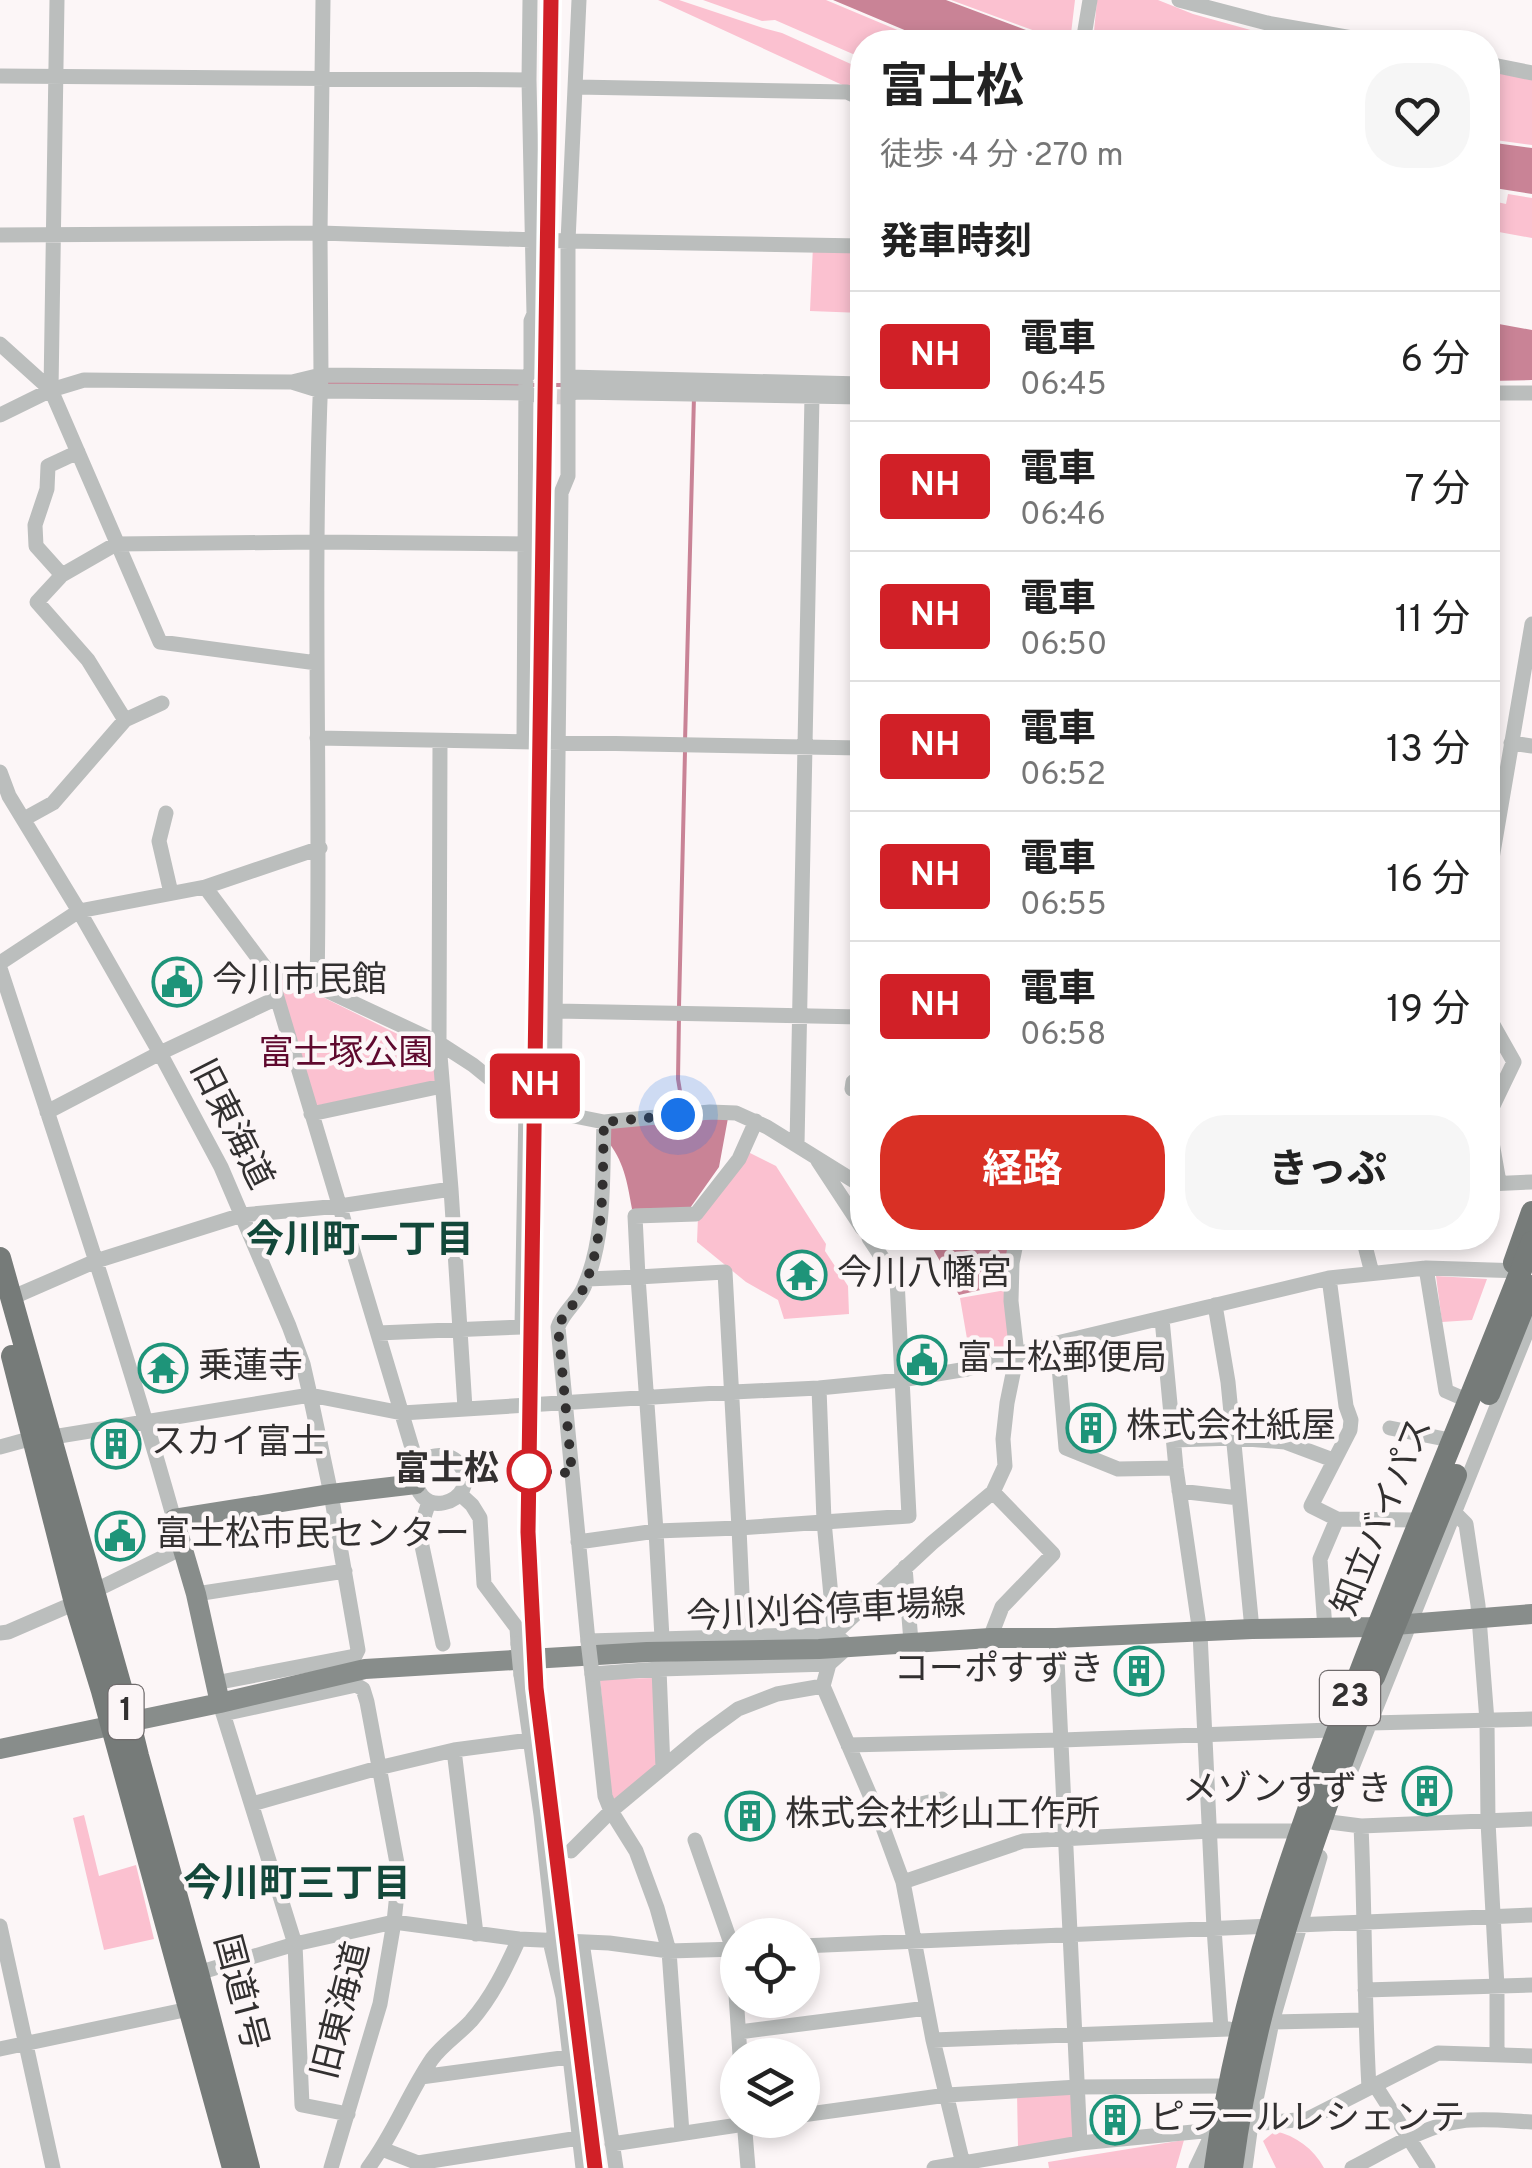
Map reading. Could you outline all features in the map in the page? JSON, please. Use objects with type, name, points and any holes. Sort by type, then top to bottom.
[{"type":"highway","points":[[1521,1271],[1532,1212]]},
{"type":"highway","name":"知立バイパス","points":[[1215,2168],[1238,2044],[1285,1876],[1356,1682],[1532,1242]]},
{"type":"highway","name":"国道1号","points":[[0,1258],[6,1355],[84,1597]]},
{"type":"highway","name":"知立バイパス","points":[[1244,2164],[1254,2055],[1299,1883],[1362,1709],[1532,1286]]},
{"type":"highway","name":"国道1号","points":[[5,1305],[84,1597],[102,1691],[119,1724],[198,1973],[250,2168]]},
{"type":"highway","name":"国道1号","points":[[119,1724],[233,2168]]},
{"type":"main road","points":[[219,1700],[196,1594],[174,1520],[331,1494],[422,1493]]},
{"type":"main road","name":"今川刈谷停車場線","points":[[0,1749],[365,1669],[647,1652],[834,1648],[990,1638],[1370,1628],[1532,1614]]},
{"type":"street","points":[[51,390],[57,0]]},
{"type":"street","points":[[317,986],[324,0]]},
{"type":"street","points":[[524,740],[534,240],[530,0]]},
{"type":"street","points":[[579,0],[568,240],[568,476],[561,493],[554,1112],[604,1122],[736,1112],[850,1178]]},
{"type":"street","points":[[1085,30],[1090,0]]},
{"type":"street","points":[[1179,0],[1311,30]]},
{"type":"street","points":[[1500,66],[1532,73]]},
{"type":"street","points":[[0,76],[529,80]]},
{"type":"street","points":[[576,87],[850,93]]},
{"type":"street","points":[[0,235],[320,233],[850,246]]},
{"type":"street","points":[[0,344],[51,390],[160,642],[317,663]]},
{"type":"street","points":[[568,377],[850,384]]},
{"type":"street","points":[[0,415],[51,390],[84,380],[529,389]]},
{"type":"street","points":[[568,397],[574,392],[850,398]]},
{"type":"street","points":[[1500,393],[1532,393]]},
{"type":"street","points":[[797,1146],[812,396]]},
{"type":"street","points":[[62,575],[36,546],[35,525],[47,489],[48,466],[78,452]]},
{"type":"street","points":[[125,720],[88,660],[38,602],[62,575],[116,544],[527,544]]},
{"type":"street","points":[[1500,794],[1532,624]]},
{"type":"street","points":[[24,819],[52,802],[125,720],[162,703]]},
{"type":"street","points":[[317,738],[850,748]]},
{"type":"street","points":[[440,740],[439,1044],[464,1408]]},
{"type":"street","points":[[1511,743],[1532,746]]},
{"type":"street","name":"旧東海道","points":[[0,772],[9,796],[79,910],[220,1167],[303,1364],[358,1650],[355,1656],[219,1700]]},
{"type":"street","points":[[166,813],[159,841],[171,893]]},
{"type":"street","points":[[174,1520],[146,1420],[0,966],[79,910],[205,887],[320,848]]},
{"type":"street","points":[[205,887],[270,974],[416,1461],[422,1493],[419,1532],[443,1644]]},
{"type":"street","points":[[270,974],[276,969],[439,1044],[473,1065],[526,1108],[522,1327],[378,1334]]},
{"type":"street","points":[[47,1112],[277,998]]},
{"type":"street","points":[[556,1011],[850,1017]]},
{"type":"street","points":[[1500,1037],[1514,1062],[1500,1092]]},
{"type":"street","points":[[310,1114],[442,1086]]},
{"type":"street","points":[[662,1638],[635,1216],[696,1214],[739,1158],[756,1121]]},
{"type":"street","points":[[604,1122],[599,1233],[579,1298],[558,1327],[604,1796],[636,1850],[669,1950],[682,2133]]},
{"type":"street","points":[[815,1156],[850,1210]]},
{"type":"street","points":[[1500,1183],[1532,1182]]},
{"type":"street","points":[[5,1305],[96,1261],[242,1215],[340,1206],[451,1189]]},
{"type":"street","points":[[876,1250],[897,1280],[908,1516],[932,1543]]},
{"type":"street","points":[[592,1674],[659,1668],[775,1666],[834,1648],[905,1567],[993,1492],[1005,1466],[1006,1403],[1017,1354],[1011,1301],[1015,1250]]},
{"type":"street","points":[[1366,1250],[1372,1273]]},
{"type":"street","points":[[1426,1268],[1446,1391],[1464,1392]]},
{"type":"street","points":[[59,1436],[310,1395],[402,1413],[901,1380],[967,1369],[1329,1278],[1426,1268],[1521,1271],[1464,1392],[1330,1730],[1230,2029],[1224,2086],[1206,2168]]},
{"type":"street","points":[[587,1279],[725,1272],[744,1637]]},
{"type":"street","points":[[1329,1278],[1351,1420],[1350,1430],[1311,1506],[1337,1519],[1415,1520]]},
{"type":"street","points":[[1215,1305],[1234,1438],[1252,1629]]},
{"type":"street","points":[[1162,1319],[1176,1468],[1200,1633],[1214,1928],[1230,2029]]},
{"type":"street","points":[[1244,2164],[1272,2022],[1330,1822],[1454,1512],[1527,1346],[1532,1319]]},
{"type":"street","points":[[1057,1344],[1066,1448],[1118,1469],[1176,1468]]},
{"type":"street","points":[[819,1388],[834,1648],[822,1686],[904,1882],[933,2040],[963,2166]]},
{"type":"street","points":[[1390,1428],[1445,1439]]},
{"type":"street","points":[[1174,1440],[1234,1438],[1285,1442],[1333,1460]]},
{"type":"street","points":[[0,1447],[22,1441]]},
{"type":"street","points":[[416,1461],[441,1455],[455,1460],[464,1472],[460,1494],[446,1504],[422,1493]]},
{"type":"street","points":[[1179,1491],[1239,1498]]},
{"type":"street","points":[[990,1638],[1002,1607],[1053,1554],[993,1492]]},
{"type":"street","points":[[460,1494],[480,1518],[484,1584],[517,1628],[583,2168]]},
{"type":"street","points":[[1454,1512],[1466,1524],[1478,1619],[1486,1721],[1497,2054]]},
{"type":"street","points":[[578,1542],[656,1531],[908,1516]]},
{"type":"street","points":[[1326,1629],[1320,1559],[1337,1519]]},
{"type":"street","points":[[0,1633],[182,1548]]},
{"type":"street","points":[[905,1567],[911,1642]]},
{"type":"street","points":[[196,1594],[345,1571]]},
{"type":"street","points":[[588,1641],[744,1637],[834,1648]]},
{"type":"street","points":[[1056,1638],[1080,2143]]},
{"type":"street","points":[[775,1666],[777,1694]]},
{"type":"street","points":[[659,1668],[662,1768]]},
{"type":"street","name":"旧東海道","points":[[219,1700],[356,1685],[363,1690],[399,1874],[380,2004],[331,2168]]},
{"type":"street","points":[[572,1851],[611,1811],[738,1709],[777,1694],[822,1686]]},
{"type":"street","points":[[219,1700],[295,1944],[302,2104],[348,2114]]},
{"type":"street","points":[[1370,1723],[1532,1719]]},
{"type":"street","points":[[848,1745],[1330,1730]]},
{"type":"street","points":[[252,1804],[454,1750],[530,1740]]},
{"type":"street","points":[[454,1750],[476,1934]]},
{"type":"street","points":[[878,1814],[942,1799]]},
{"type":"street","points":[[1330,1822],[1362,1826],[1532,1819]]},
{"type":"street","points":[[1362,1826],[1365,2020],[1371,2087],[1428,2168]]},
{"type":"street","points":[[904,1882],[1023,1841],[1211,1831],[1295,1831]]},
{"type":"street","points":[[696,1840],[724,1918]]},
{"type":"street","points":[[820,1945],[1532,1915]]},
{"type":"street","points":[[198,1973],[295,1944],[394,1922],[519,1940],[669,1950],[720,1949]]},
{"type":"street","points":[[0,1926],[52,2168]]},
{"type":"street","points":[[368,2168],[382,2150],[432,2058],[470,2022],[502,1977],[519,1940]]},
{"type":"street","points":[[582,1942],[616,2168]]},
{"type":"street","points":[[1365,1990],[1532,1985]]},
{"type":"street","points":[[0,2049],[189,2008]]},
{"type":"street","points":[[738,2032],[927,2008]]},
{"type":"street","points":[[737,2018],[739,2038]]},
{"type":"street","points":[[1272,2022],[1365,2020]]},
{"type":"street","points":[[933,2040],[1230,2029]]},
{"type":"street","points":[[1252,2124],[1308,2120],[1438,2053],[1532,2056]]},
{"type":"street","points":[[421,2077],[568,2057]]},
{"type":"street","points":[[820,2113],[948,2095],[1078,2087],[1224,2086]]},
{"type":"street","points":[[1352,2168],[1442,2125],[1462,2120],[1532,2122]]},
{"type":"street","points":[[612,2144],[720,2126]]},
{"type":"street","points":[[934,2168],[1080,2143],[1214,2130]]},
{"type":"street","points":[[1196,2168],[1214,2130]]},
{"type":"street","points":[[382,2150],[417,2166],[580,2138]]},
{"type":"street","points":[[745,2138],[748,2168]]},
{"type":"green space","points":[[658,0],[679,0],[782,33],[850,64],[850,88]]},
{"type":"green space","points":[[703,0],[826,0],[897,30],[850,30],[850,53],[775,20],[762,21]]},
{"type":"green space","points":[[951,0],[1075,0],[1071,30],[1032,30]]},
{"type":"green space","points":[[1097,0],[1158,0],[1251,30],[1094,30]]},
{"type":"green space","points":[[1500,72],[1532,78],[1532,145],[1500,141]]},
{"type":"green space","points":[[1508,194],[1532,198],[1532,238],[1500,232],[1500,203],[1506,204]]},
{"type":"green space","points":[[813,246],[850,248],[850,313],[810,311]]},
{"type":"green space","name":"富士塚公園","points":[[280,976],[434,1052],[437,1082],[315,1106],[277,979]]},
{"type":"green space","points":[[746,1151],[776,1166],[826,1244],[825,1251],[848,1286],[849,1314],[784,1319],[778,1300],[746,1282],[697,1242],[698,1217]]},
{"type":"green space","points":[[1436,1276],[1487,1279],[1472,1320],[1442,1322]]},
{"type":"green space","points":[[1006,1290],[1013,1351],[971,1362],[960,1298]]},
{"type":"green space","points":[[655,1678],[658,1766],[612,1805],[600,1679]]},
{"type":"green space","points":[[84,1815],[99,1876],[136,1865],[154,1939],[104,1950],[73,1818]]},
{"type":"green space","points":[[1073,2088],[1073,2139],[1018,2147],[1017,2093]]},
{"type":"green space","points":[[1275,2131],[1303,2144],[1324,2168],[1276,2168],[1263,2141]]},
{"type":"green space","points":[[1184,2140],[1176,2168],[1049,2168],[1048,2162]]},
{"type":"shaded area","points":[[833,0],[946,0],[1026,30],[904,30]]},
{"type":"shaded area","points":[[1500,144],[1532,148],[1532,194],[1500,189]]},
{"type":"shaded area","points":[[1500,324],[1532,330],[1532,380],[1500,381]]},
{"type":"shaded area","points":[[728,1118],[719,1167],[690,1208],[632,1209],[621,1163],[606,1139],[613,1125]]},
{"type":"shaded area","points":[[934,1250],[1010,1250],[1006,1284],[959,1295]]},
{"type":"waterway","points":[[326,383],[521,385]]},
{"type":"waterway","points":[[531,385],[561,385]]},
{"type":"waterway","points":[[685,742],[694,396]]},
{"type":"waterway","points":[[679,1007],[685,751]]},
{"type":"waterway","points":[[679,1016],[680,1109]]},
{"type":"tunnel","points":[[534,396],[568,397]]},
{"type":"railway","points":[[557,0],[534,1536],[540,1678],[601,2168]]},
{"type":"train","name":"NH","points":[[551,0],[528,1532],[536,1688],[595,2168]]},
{"type":"place","name":"今川市民館","points":[[177,982]]},
{"type":"place","name":"今川八幡宮","points":[[802,1275]]},
{"type":"place","name":"富士松郵便局","points":[[922,1360]]},
{"type":"place","name":"乗蓮寺","points":[[163,1368]]},
{"type":"place","name":"株式会社紙屋","points":[[1091,1428]]},
{"type":"place","name":"スカイ富士","points":[[116,1444]]},
{"type":"place","name":"富士松","points":[[529,1471]]},
{"type":"place","name":"富士松市民センター","points":[[120,1536]]},
{"type":"place","name":"コーポすずき","points":[[1139,1671]]},
{"type":"place","name":"メゾンすずき","points":[[1427,1791]]},
{"type":"place","name":"株式会社杉山工作所","points":[[750,1816]]},
{"type":"place","name":"ピラールレシェンテ","points":[[1115,2120]]},
{"type":"district","name":"今川町一丁目","points":[[360,1242]]},
{"type":"district","name":"今川町三丁目","points":[[297,1886]]},
{"type":"route","points":[[529,1471],[572,1473],[558,1327],[586,1284],[599,1233],[604,1122],[678,1115]]}]
